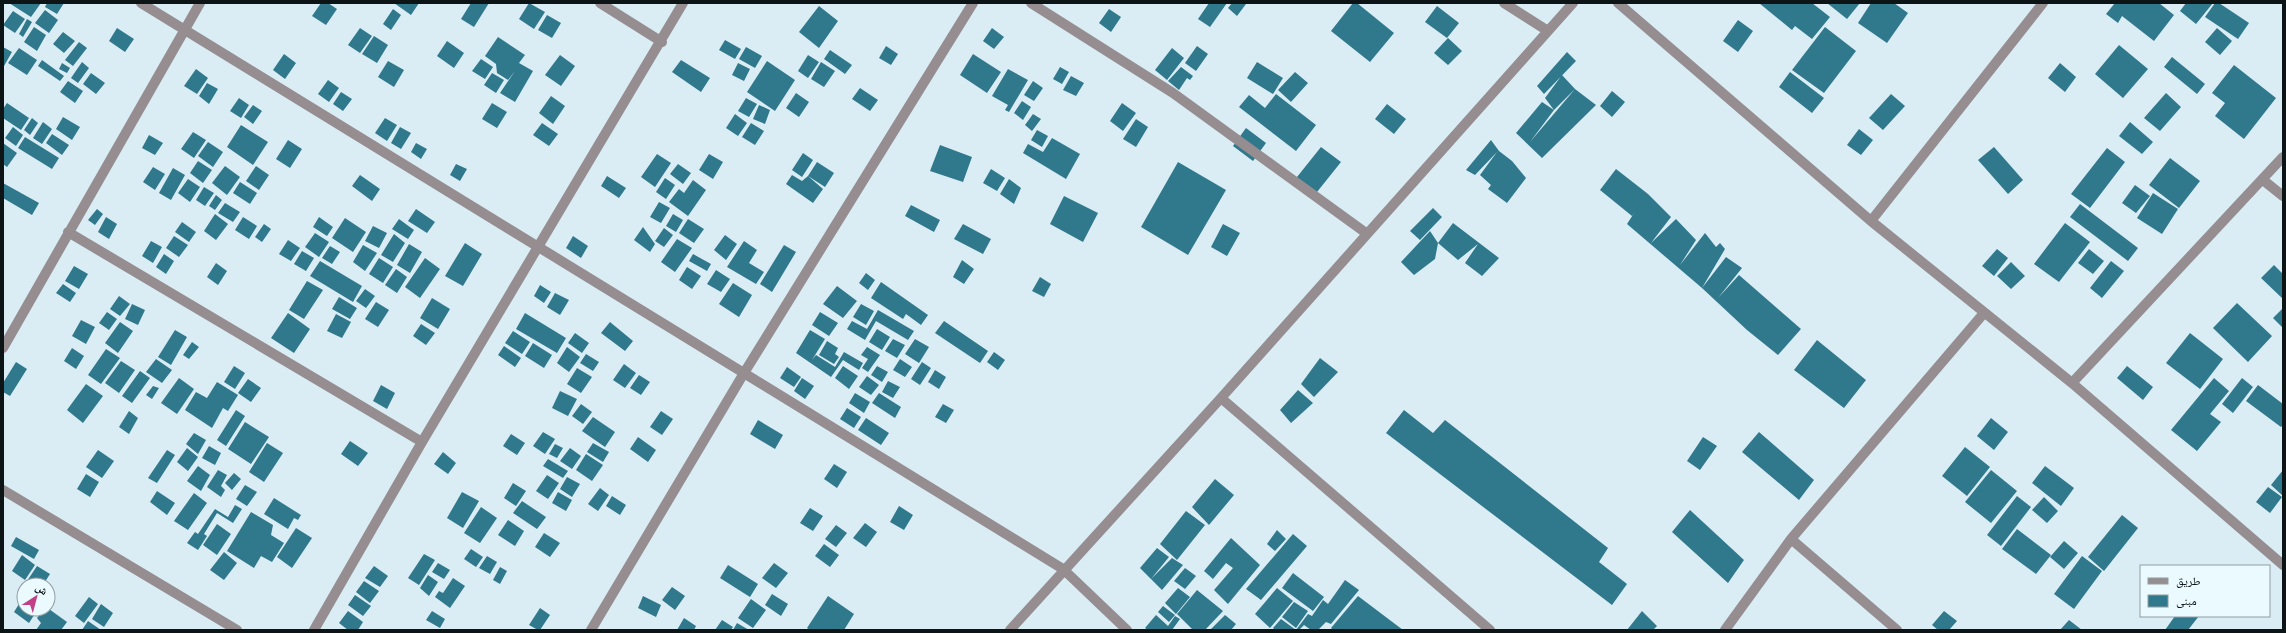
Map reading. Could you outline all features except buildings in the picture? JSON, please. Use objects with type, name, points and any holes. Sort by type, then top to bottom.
[{"type":"street","points":[[141,3],[185,28],[1063,569],[1127,630]]},
{"type":"street","points":[[3,348],[200,3]]},
{"type":"street","points":[[600,3],[662,42]]},
{"type":"street","points":[[314,630],[422,442],[662,42],[683,3]]},
{"type":"street","points":[[592,630],[744,372],[973,3]]},
{"type":"street","points":[[1031,3],[1173,93],[1366,233]]},
{"type":"street","points":[[1504,3],[1548,31]]},
{"type":"street","points":[[1010,630],[1063,569],[1221,398],[1366,233],[1573,3]]},
{"type":"street","points":[[1618,3],[1871,221],[2072,383],[2283,565]]},
{"type":"street","points":[[1871,221],[2043,3]]},
{"type":"street","points":[[2072,383],[2283,157]]},
{"type":"street","points":[[2263,180],[2283,196]]},
{"type":"street","points":[[68,232],[422,442]]},
{"type":"street","points":[[1725,630],[1791,539],[1984,313]]},
{"type":"street","points":[[1221,398],[1490,630]]},
{"type":"street","points":[[3,490],[237,630]]},
{"type":"street","points":[[1791,539],[1897,630]]}]
